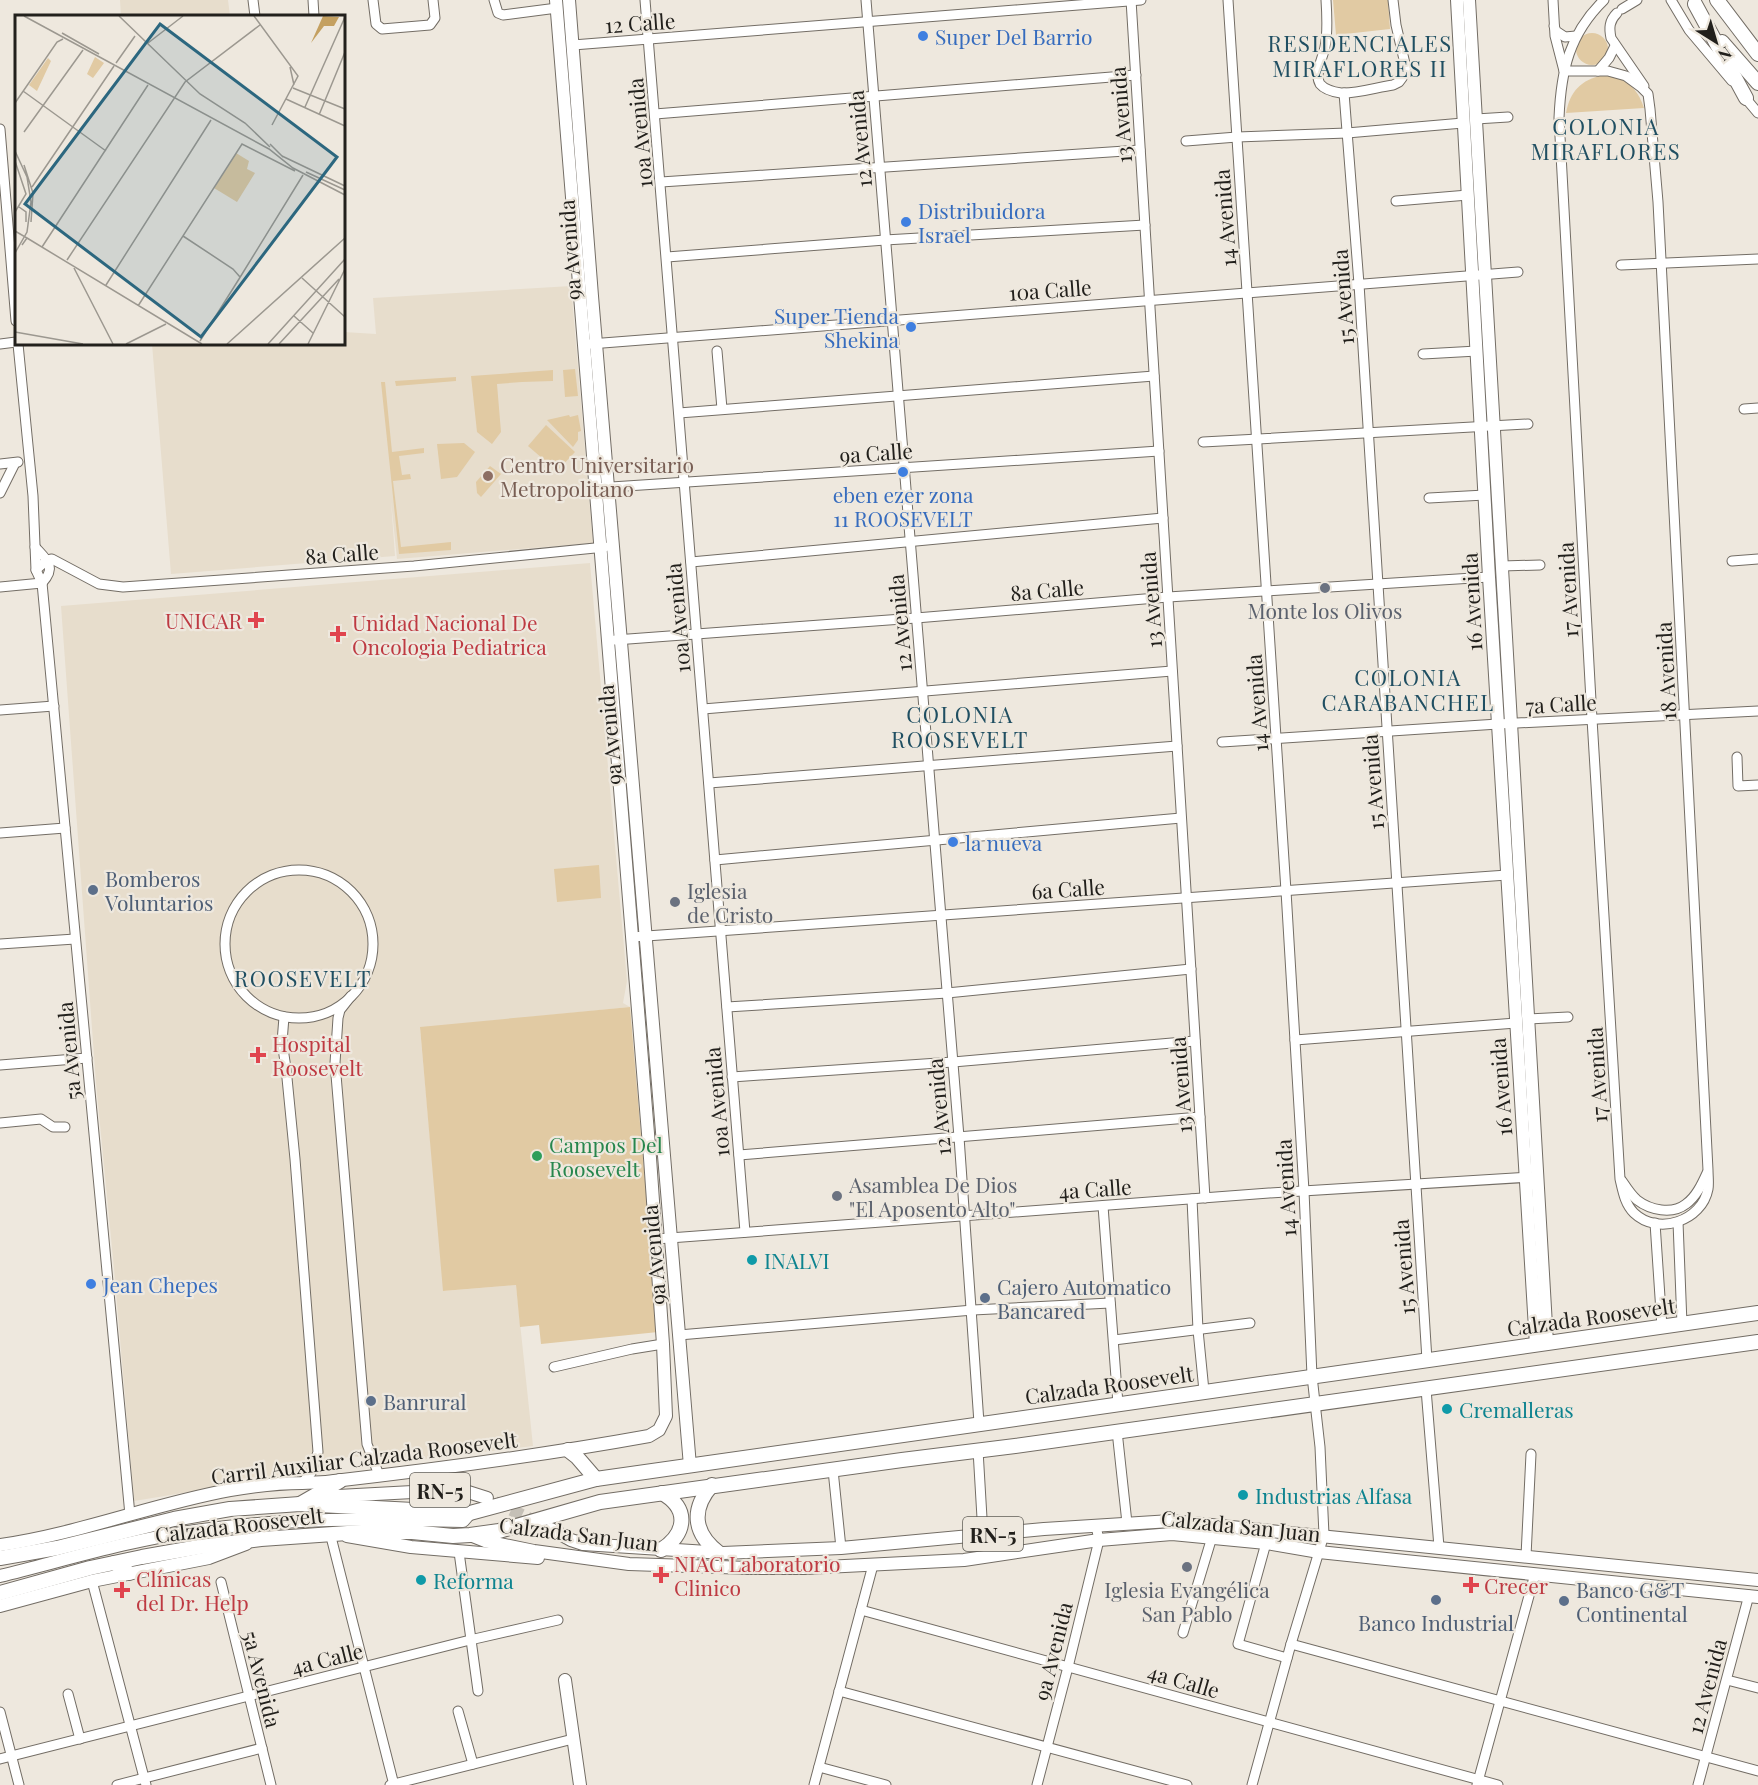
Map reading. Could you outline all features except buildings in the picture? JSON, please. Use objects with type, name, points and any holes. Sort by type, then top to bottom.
[{"type":"highway","points":[[1717,0],[1758,54]]},
{"type":"highway","points":[[1694,2],[1746,98]]},
{"type":"highway","points":[[1694,2],[1724,44],[1758,83]]},
{"type":"highway","name":"Calzada Roosevelt","points":[[0,1558],[57,1548],[174,1519],[230,1509],[300,1504],[470,1513],[596,1479],[1758,1313]]},
{"type":"highway","name":"Calzada Roosevelt","points":[[0,1593],[142,1557],[261,1539],[384,1531],[453,1536],[486,1533],[600,1502],[712,1485],[1758,1342]]},
{"type":"highway","points":[[568,1450],[596,1479]]},
{"type":"highway","points":[[300,1504],[340,1480]]},
{"type":"highway","points":[[712,1485],[699,1504],[697,1515],[703,1537],[719,1553]]},
{"type":"highway","points":[[662,1493],[678,1506],[681,1516],[681,1527],[677,1537],[662,1550]]},
{"type":"highway","points":[[0,1567],[38,1558],[57,1548]]},
{"type":"highway","points":[[114,1563],[132,1572],[142,1557]]},
{"type":"main road","name":"9a Avenida","points":[[569,0],[586,296]]},
{"type":"main road","name":"16 Avenida","points":[[1456,0],[1470,121],[1479,275],[1476,351],[1489,577],[1507,875],[1522,1021]]},
{"type":"main road","name":"16 Avenida","points":[[1469,0],[1468,195],[1479,275],[1494,425],[1512,723],[1522,1021],[1542,1344]]},
{"type":"main road","name":"9a Avenida","points":[[557,4],[586,296],[615,640],[646,936],[690,1466]]},
{"type":"main road","name":"9a Avenida","points":[[615,640],[632,937],[663,1344],[666,1416],[662,1427]]},
{"type":"main road","name":"Carril Auxiliar Calzada Roosevelt","points":[[0,1545],[231,1490],[266,1485],[319,1483],[568,1450],[649,1436],[662,1427]]},
{"type":"main road","points":[[379,1475],[392,1493]]},
{"type":"main road","name":"Calzada San Juan","points":[[300,1504],[338,1497],[458,1490],[487,1498]]},
{"type":"main road","name":"Calzada Roosevelt","points":[[380,1520],[419,1518],[463,1521],[470,1513]]},
{"type":"main road","points":[[0,1576],[151,1539],[195,1531],[282,1522],[380,1520]]},
{"type":"main road","name":"Calzada Roosevelt","points":[[380,1520],[467,1527],[486,1533]]},
{"type":"main road","name":"Calzada San Juan","points":[[551,1529],[583,1544],[719,1553],[840,1548],[1171,1521],[1758,1580]]},
{"type":"main road","points":[[330,1533],[411,1548],[629,1564]]},
{"type":"main road","name":"Calzada San Juan","points":[[470,1535],[485,1541],[534,1551],[629,1564],[805,1568],[964,1560],[1099,1540],[1172,1534],[1212,1537],[1319,1552],[1754,1596]]},
{"type":"main road","points":[[0,1606],[92,1581],[209,1558],[261,1539]]},
{"type":"main road","points":[[566,1680],[580,1785]]},
{"type":"street","points":[[253,0],[255,15]]},
{"type":"street","points":[[313,0],[315,15]]},
{"type":"street","points":[[374,0],[376,24],[382,29],[430,25],[435,18],[433,0]]},
{"type":"street","points":[[494,0],[498,13],[504,15],[557,4]]},
{"type":"street","name":"10a Avenida","points":[[645,0],[745,1232]]},
{"type":"street","name":"12 Avenida","points":[[866,0],[973,1310],[980,1423]]},
{"type":"street","name":"13 Avenida","points":[[1131,0],[1205,1198]]},
{"type":"street","name":"12 Calle","points":[[573,45],[1141,0]]},
{"type":"street","name":"14 Avenida","points":[[1228,0],[1286,891],[1304,1191],[1312,1376],[1316,1403]]},
{"type":"street","points":[[1326,0],[1327,29],[1319,75],[1320,83],[1331,91],[1344,93],[1393,85],[1399,82],[1404,74],[1405,64],[1393,0]]},
{"type":"street","name":"17 Avenida","points":[[1553,0],[1557,47],[1564,71],[1560,90],[1559,118],[1620,1179],[1624,1198],[1634,1212],[1644,1220],[1655,1223]]},
{"type":"street","points":[[1604,0],[1576,36],[1564,71],[1608,71],[1626,76],[1647,94]]},
{"type":"street","points":[[1637,0],[1619,11],[1610,22],[1609,30],[1611,39],[1640,79],[1647,94]]},
{"type":"street","points":[[1671,0],[1689,30],[1758,112]]},
{"type":"street","points":[[1554,27],[1556,32],[1565,37],[1576,36]]},
{"type":"street","points":[[1598,71],[1616,46]]},
{"type":"street","points":[[655,114],[1136,75]]},
{"type":"street","name":"15 Avenida","points":[[1344,93],[1369,432],[1427,1360]]},
{"type":"street","name":"18 Avenida","points":[[1647,94],[1658,202],[1708,1170],[1708,1190],[1700,1206],[1678,1222]]},
{"type":"street","points":[[1186,141],[1347,133],[1508,117]]},
{"type":"street","points":[[0,129],[3,197],[15,311]]},
{"type":"street","points":[[661,182],[1140,150]]},
{"type":"street","points":[[1396,201],[1468,195]]},
{"type":"street","points":[[667,257],[885,240],[1145,225]]},
{"type":"street","points":[[1621,265],[1758,259]]},
{"type":"street","name":"10a Calle","points":[[590,344],[1518,272]]},
{"type":"street","points":[[0,344],[15,343]]},
{"type":"street","name":"5a Avenida","points":[[17,345],[33,496],[36,570],[45,579]]},
{"type":"street","points":[[717,351],[722,409]]},
{"type":"street","points":[[1423,354],[1476,351]]},
{"type":"street","points":[[679,413],[1154,376]]},
{"type":"street","points":[[1744,409],[1758,408]]},
{"type":"street","points":[[1203,442],[1528,423]]},
{"type":"street","name":"9a Calle","points":[[602,488],[1159,451]]},
{"type":"street","points":[[0,464],[29,461]]},
{"type":"street","points":[[0,493],[15,463]]},
{"type":"street","points":[[1429,498],[1485,495]]},
{"type":"street","points":[[691,562],[1163,518]]},
{"type":"street","points":[[35,547],[47,560],[36,570]]},
{"type":"street","name":"8a Calle","points":[[47,560],[54,560],[99,584],[123,587],[414,566],[607,547]]},
{"type":"street","points":[[1732,561],[1758,558]]},
{"type":"street","name":"5a Avenida","points":[[47,560],[50,566],[45,579],[54,706],[130,1515]]},
{"type":"street","points":[[1502,566],[1540,565]]},
{"type":"street","name":"8a Calle","points":[[0,587],[45,579],[61,570],[76,573]]},
{"type":"street","name":"8a Calle","points":[[615,640],[1168,597],[1489,577]]},
{"type":"street","points":[[703,710],[1172,671]]},
{"type":"street","points":[[0,711],[54,706]]},
{"type":"street","name":"7a Calle","points":[[1222,742],[1512,723],[1758,711]]},
{"type":"street","points":[[709,783],[1177,746]]},
{"type":"street","points":[[1737,757],[1738,786],[1758,785]]},
{"type":"street","points":[[715,860],[1181,818]]},
{"type":"street","points":[[0,833],[65,828]]},
{"type":"street","points":[[351,996],[337,1008],[320,1015],[302,1018],[284,1017],[266,1011],[240,988],[231,973],[226,956],[225,939],[236,905],[254,886],[278,874],[295,870],[312,871],[329,876],[344,885],[357,898],[366,912],[372,929],[373,953],[369,969],[362,984],[340,1010],[335,1063],[367,1444],[379,1475]]},
{"type":"street","name":"6a Calle","points":[[632,937],[1507,875]]},
{"type":"street","points":[[0,944],[75,939]]},
{"type":"street","points":[[727,1007],[947,993],[1191,969]]},
{"type":"street","points":[[284,1017],[282,1042],[295,1159],[318,1452],[311,1473],[302,1483]]},
{"type":"street","points":[[1295,1040],[1568,1017]]},
{"type":"street","points":[[732,1077],[953,1062],[1195,1041]]},
{"type":"street","points":[[0,1065],[87,1058]]},
{"type":"street","points":[[739,1155],[1200,1117]]},
{"type":"street","points":[[0,1123],[41,1119],[53,1127],[65,1127]]},
{"type":"street","points":[[1620,1179],[1636,1199],[1652,1208],[1668,1211],[1685,1205],[1698,1192],[1708,1170]]},
{"type":"street","name":"4a Calle","points":[[656,1239],[964,1215],[1531,1177]]},
{"type":"street","points":[[1192,1199],[1198,1330],[1204,1391]]},
{"type":"street","points":[[1103,1206],[1118,1404]]},
{"type":"street","points":[[1662,1327],[1655,1223],[1678,1222],[1682,1324]]},
{"type":"street","points":[[679,1335],[973,1310],[1110,1303]]},
{"type":"street","points":[[1114,1340],[1250,1323]]},
{"type":"street","points":[[554,1367],[663,1344]]},
{"type":"street","points":[[1426,1389],[1439,1547]]},
{"type":"street","points":[[1252,1785],[1324,1535],[1316,1403]]},
{"type":"street","points":[[1117,1431],[1127,1523]]},
{"type":"street","points":[[978,1450],[983,1535]]},
{"type":"street","points":[[1526,1556],[1531,1454]]},
{"type":"street","points":[[832,1470],[840,1548]]},
{"type":"street","name":"9a Avenida","points":[[1036,1785],[1099,1540],[1096,1526]]},
{"type":"street","points":[[330,1533],[393,1785],[573,1739]]},
{"type":"street","points":[[1183,1633],[1212,1537]]},
{"type":"street","points":[[1266,1544],[1238,1644],[1287,1658]]},
{"type":"street","points":[[459,1552],[478,1691]]},
{"type":"street","points":[[814,1785],[873,1565]]},
{"type":"street","points":[[1478,1782],[1535,1574]]},
{"type":"street","points":[[92,1581],[146,1782]]},
{"type":"street","name":"5a Avenida","points":[[221,1582],[271,1785]]},
{"type":"street","name":"12 Avenida","points":[[1698,1785],[1727,1680],[1754,1596]]},
{"type":"street","name":"4a Calle","points":[[861,1610],[1478,1782],[1498,1785]]},
{"type":"street","name":"4a Calle","points":[[0,1759],[470,1640],[558,1620]]},
{"type":"street","points":[[1291,1644],[1758,1771]]},
{"type":"street","points":[[1727,1680],[1758,1688]]},
{"type":"street","points":[[839,1691],[1187,1785]]},
{"type":"street","points":[[68,1694],[80,1739]]},
{"type":"street","points":[[459,1711],[473,1764]]},
{"type":"street","points":[[0,1712],[18,1785]]},
{"type":"street","points":[[117,1785],[146,1782],[262,1748]]},
{"type":"street","points":[[819,1767],[886,1785]]},
{"type":"shaded area","points":[[120,0],[228,0],[230,15],[121,15]]},
{"type":"shaded area","points":[[1333,0],[1388,0],[1390,29],[1336,35]]},
{"type":"shaded area","points":[[1592,33],[1603,38],[1608,49],[1603,60],[1592,65],[1581,60],[1576,49],[1581,38]]},
{"type":"shaded area","points":[[1603,75],[1618,78],[1629,84],[1638,94],[1644,108],[1566,113],[1570,98],[1578,88],[1588,80]]},
{"type":"shaded area","points":[[571,286],[593,543],[397,559],[391,501],[395,556],[171,574],[152,345],[345,345],[345,332],[376,334],[373,298]]},
{"type":"shaded area","points":[[575,369],[578,396],[565,397],[563,370]]},
{"type":"shaded area","points":[[553,370],[553,381],[497,384],[501,432],[492,444],[477,432],[471,376]]},
{"type":"shaded area","points":[[456,377],[456,381],[396,386],[395,381]]},
{"type":"shaded area","points":[[381,382],[385,382],[392,452],[424,448],[424,453],[399,456],[402,475],[410,474],[411,479],[393,481],[401,547],[451,542],[451,550],[399,554]]},
{"type":"shaded area","points":[[569,415],[570,417],[578,415],[581,431],[578,432],[578,440],[573,447],[547,420]]},
{"type":"shaded area","points":[[546,425],[575,452],[557,471],[528,446]]},
{"type":"shaded area","points":[[464,443],[475,452],[457,477],[441,479],[437,444]]},
{"type":"shaded area","points":[[490,466],[501,474],[481,497],[477,493],[476,482]]},
{"type":"shaded area","name":"Hospital Roosevelt","points":[[590,563],[627,981],[623,1003],[630,1007],[420,1028],[444,1291],[516,1285],[533,1446],[404,1462],[351,1456],[299,1474],[134,1501],[96,1083],[61,606]]},
{"type":"shaded area","points":[[599,865],[601,898],[557,902],[554,869]]},
{"type":"shaded area","name":"Campos Del Roosevelt","points":[[630,1007],[658,1332],[541,1344],[539,1325],[520,1327],[516,1285],[443,1291],[420,1027]]},
{"type":"tunnel","points":[[495,1502],[551,1529]]},
{"type":"place","name":"Super Del Barrio","points":[[923,36]]},
{"type":"place","name":"Distribuidora Israel","points":[[906,222]]},
{"type":"place","name":"Super Tienda Shekina","points":[[911,327]]},
{"type":"place","name":"eben ezer zona 11 ROOSEVELT","points":[[903,472]]},
{"type":"place","name":"Centro Universitario Metropolitano","points":[[488,476]]},
{"type":"place","name":"Monte los Olivos","points":[[1325,588]]},
{"type":"place","name":"UNICAR","points":[[256,620]]},
{"type":"place","name":"Unidad Nacional De Oncologia Pediatrica","points":[[338,634]]},
{"type":"place","name":"la nueva","points":[[953,842]]},
{"type":"place","name":"Bomberos Voluntarios","points":[[93,890]]},
{"type":"place","name":"Iglesia de Cristo","points":[[675,902]]},
{"type":"place","name":"Hospital Roosevelt","points":[[258,1055]]},
{"type":"place","name":"Campos Del Roosevelt","points":[[537,1156]]},
{"type":"place","name":"Asamblea De Dios \"El Aposento Alto\"","points":[[837,1196]]},
{"type":"place","name":"INALVI","points":[[752,1260]]},
{"type":"place","name":"Jean Chepes","points":[[91,1284]]},
{"type":"place","name":"Cajero Automatico Bancared","points":[[985,1298]]},
{"type":"place","name":"Banrural","points":[[371,1401]]},
{"type":"place","name":"Cremalleras","points":[[1447,1409]]},
{"type":"place","name":"Industrias Alfasa","points":[[1243,1495]]},
{"type":"place","name":"Iglesia Evangélica San Pablo","points":[[1187,1567]]},
{"type":"place","name":"NIAC Laboratorio Clinico","points":[[661,1575]]},
{"type":"place","name":"Reforma","points":[[421,1580]]},
{"type":"place","name":"Crecer","points":[[1471,1585]]},
{"type":"place","name":"Clínicas del Dr. Help","points":[[122,1590]]},
{"type":"place","name":"Banco Industrial","points":[[1436,1600]]},
{"type":"place","name":"Banco G&T Continental","points":[[1564,1601]]},
{"type":"district","name":"RESIDENCIALES MIRAFLORES II","points":[[1360,56]]},
{"type":"district","name":"COLONIA MIRAFLORES","points":[[1606,138]]},
{"type":"district","name":"COLONIA CARABANCHEL","points":[[1408,690]]},
{"type":"district","name":"COLONIA ROOSEVELT","points":[[960,726]]},
{"type":"district","name":"ROOSEVELT","points":[[303,978]]}]
